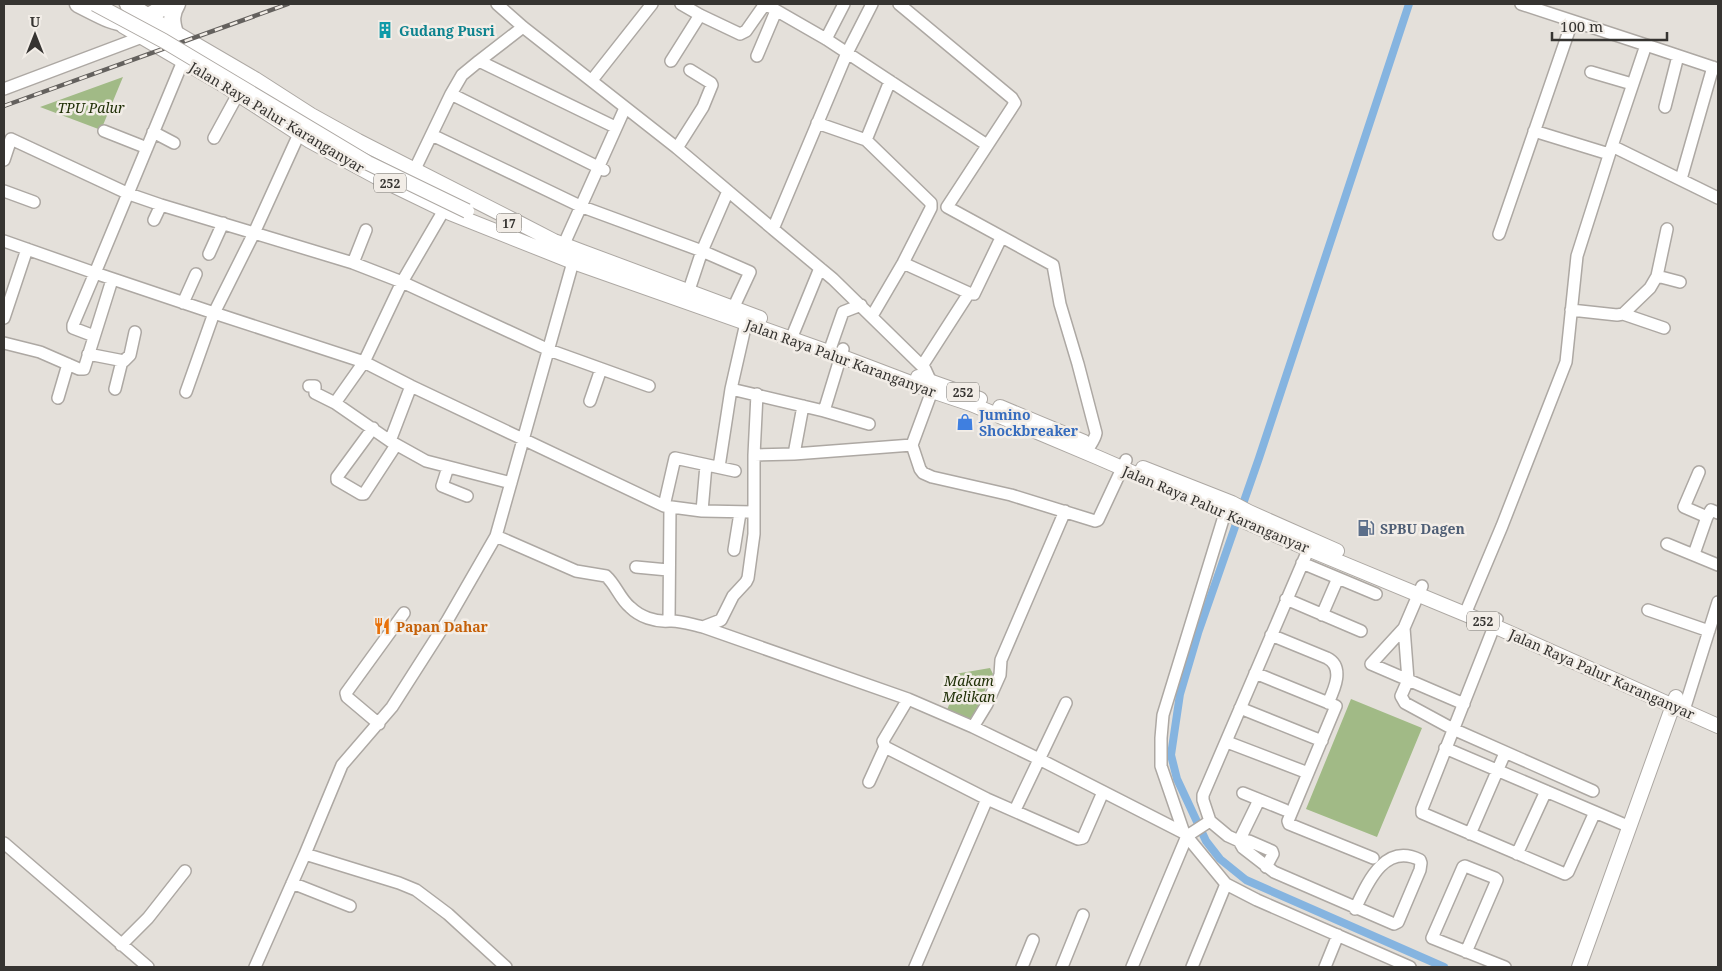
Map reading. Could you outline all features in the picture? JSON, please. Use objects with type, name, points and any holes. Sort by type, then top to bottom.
[{"type":"highway","points":[[78,4],[94,6],[116,22],[134,23],[168,4]]},
{"type":"highway","points":[[128,4],[147,16]]},
{"type":"highway","points":[[175,33],[172,18],[177,4]]},
{"type":"main road","name":"252","points":[[110,4],[193,50],[378,160],[469,208]]},
{"type":"main road","name":"252","points":[[94,6],[164,41],[368,163],[469,208]]},
{"type":"main road","name":"Jalan Raya Palur Karanganyar","points":[[147,16],[311,115],[414,170],[544,243],[573,262],[687,296]]},
{"type":"main road","name":"Jalan Raya Palur Karanganyar","points":[[116,22],[222,84],[299,134],[384,181],[444,210],[544,243],[567,245],[687,296],[836,350],[1088,449],[1680,703],[1718,716]]},
{"type":"main road","points":[[222,84],[221,76],[225,70],[234,67]]},
{"type":"main road","name":"17","points":[[469,208],[528,240],[544,243]]},
{"type":"main road","name":"Jalan Raya Palur Karanganyar","points":[[1680,703],[1718,726]]},
{"type":"main road","points":[[1579,967],[1630,828],[1680,703]]},
{"type":"street","points":[[497,4],[523,28],[592,80],[714,178],[820,268],[861,305],[922,366],[931,387],[912,445],[920,469],[927,475],[1011,495],[1097,521],[1124,464]]},
{"type":"street","points":[[592,80],[652,4]]},
{"type":"street","points":[[681,4],[736,33],[743,34],[765,4],[826,39],[987,145]]},
{"type":"street","points":[[826,39],[844,4]]},
{"type":"street","points":[[772,229],[847,53],[872,4]]},
{"type":"street","points":[[900,4],[1012,98],[1015,103],[947,208],[1053,265],[1060,304],[1096,433],[1096,438],[1088,449]]},
{"type":"street","points":[[1521,4],[1716,68],[1681,179]]},
{"type":"street","points":[[757,56],[776,11]]},
{"type":"street","points":[[671,61],[700,15]]},
{"type":"street","points":[[1499,234],[1572,22]]},
{"type":"street","points":[[414,170],[451,94],[462,76],[523,28]]},
{"type":"street","points":[[4,89],[142,37]]},
{"type":"street","points":[[1466,610],[1502,526],[1566,362],[1577,256],[1610,150],[1646,45]]},
{"type":"street","points":[[1665,107],[1678,56]]},
{"type":"street","points":[[94,336],[73,328],[72,325],[129,194],[146,148],[183,61]]},
{"type":"street","points":[[479,61],[615,127]]},
{"type":"street","points":[[677,148],[703,107],[712,85],[712,83],[690,70]]},
{"type":"street","points":[[1591,72],[1632,84]]},
{"type":"street","points":[[866,140],[890,81]]},
{"type":"street","points":[[214,138],[238,94]]},
{"type":"street","points":[[451,94],[601,168]]},
{"type":"street","points":[[601,168],[615,127],[628,110]]},
{"type":"street","points":[[567,245],[628,110]]},
{"type":"street","points":[[817,123],[866,140],[931,203],[931,208],[903,263],[872,316]]},
{"type":"street","points":[[104,131],[146,148]]},
{"type":"street","points":[[1534,131],[1610,150],[1681,179],[1718,198]]},
{"type":"street","points":[[153,132],[174,143]]},
{"type":"street","points":[[186,392],[214,313],[254,233],[299,134]]},
{"type":"street","points":[[432,135],[584,208],[702,251],[750,272],[731,312]]},
{"type":"street","points":[[4,160],[7,138],[129,194],[161,206],[353,263],[402,282],[549,350],[649,386]]},
{"type":"street","points":[[4,191],[34,202]]},
{"type":"street","points":[[687,296],[702,251],[728,191]]},
{"type":"street","points":[[154,220],[161,206]]},
{"type":"street","points":[[335,403],[364,362],[402,282],[444,210]]},
{"type":"street","points":[[209,254],[223,223]]},
{"type":"street","points":[[353,263],[366,230]]},
{"type":"street","points":[[1623,314],[1650,288],[1657,276],[1668,230]]},
{"type":"street","points":[[903,263],[969,293],[975,293],[1001,238]]},
{"type":"street","points":[[4,241],[112,280],[364,362],[523,440],[667,507],[702,511],[754,512]]},
{"type":"street","points":[[4,318],[27,249]]},
{"type":"street","points":[[255,967],[342,765],[392,708],[447,621],[496,536],[573,262]]},
{"type":"street","points":[[793,335],[820,268]]},
{"type":"street","points":[[183,303],[196,274]]},
{"type":"street","points":[[1657,276],[1680,282]]},
{"type":"street","points":[[4,343],[40,352],[79,370],[84,369],[112,280]]},
{"type":"street","points":[[922,366],[969,293]]},
{"type":"street","points":[[824,411],[843,312],[861,305]]},
{"type":"street","points":[[1571,310],[1623,314],[1664,328]]},
{"type":"street","points":[[719,467],[732,389],[748,319]]},
{"type":"street","points":[[116,389],[122,361],[130,355],[135,332]]},
{"type":"street","points":[[88,354],[122,361]]},
{"type":"street","points":[[58,398],[68,364]]},
{"type":"street","points":[[590,401],[601,369]]},
{"type":"street","points":[[309,386],[315,386],[315,393],[335,403],[393,443],[426,461],[511,483]]},
{"type":"street","points":[[372,428],[337,477],[338,480],[361,494],[364,494],[393,443],[411,386]]},
{"type":"street","points":[[732,389],[869,424]]},
{"type":"street","points":[[703,627],[721,620],[733,596],[748,580],[754,534],[754,454],[757,394]]},
{"type":"street","points":[[794,454],[803,406]]},
{"type":"street","points":[[754,454],[794,454],[912,445]]},
{"type":"street","points":[[669,621],[667,507],[675,458],[735,471]]},
{"type":"street","points":[[702,511],[706,465]]},
{"type":"street","points":[[448,467],[442,486],[467,496]]},
{"type":"street","points":[[1699,472],[1684,507],[1707,517]]},
{"type":"street","points":[[1229,510],[1163,715],[1160,738],[1161,766],[1187,834],[1226,884],[1257,900],[1410,967]]},
{"type":"street","points":[[1694,554],[1711,510],[1718,513]]},
{"type":"street","points":[[973,727],[987,704],[1000,675],[1001,660],[1064,511]]},
{"type":"street","points":[[734,550],[740,513]]},
{"type":"street","points":[[496,536],[576,571],[606,576],[631,608],[653,620],[703,627],[908,700],[973,727],[1187,834]]},
{"type":"street","points":[[1667,544],[1718,565]]},
{"type":"street","points":[[1310,545],[1203,796],[1203,800],[1208,822],[1239,841],[1243,848],[1274,872],[1355,909],[1394,924],[1397,924],[1420,870],[1420,860],[1402,856],[1378,867],[1355,909]]},
{"type":"street","points":[[1302,563],[1376,594]]},
{"type":"street","points":[[636,567],[668,570]]},
{"type":"street","points":[[1322,614],[1338,578]]},
{"type":"street","points":[[1420,590],[1404,628],[1372,664],[1464,704]]},
{"type":"street","points":[[1286,599],[1361,631]]},
{"type":"street","points":[[1680,703],[1709,631],[1718,602]]},
{"type":"street","points":[[1648,610],[1709,631]]},
{"type":"street","points":[[379,724],[347,696],[346,693],[404,613]]},
{"type":"street","points":[[1495,623],[1422,811],[1424,814],[1563,874],[1567,874],[1595,812]]},
{"type":"street","points":[[1404,628],[1408,680],[1402,694],[1403,701],[1453,729],[1593,791]]},
{"type":"street","points":[[1271,636],[1327,658],[1334,663],[1337,680],[1322,741],[1288,821],[1289,824],[1372,858]]},
{"type":"street","points":[[1255,673],[1332,704]]},
{"type":"street","points":[[869,782],[885,747],[884,742],[908,700]]},
{"type":"street","points":[[1015,810],[1066,703]]},
{"type":"street","points":[[1240,708],[1322,741]]},
{"type":"street","points":[[1226,742],[1308,773]]},
{"type":"street","points":[[885,747],[987,799],[1080,839],[1103,792]]},
{"type":"street","points":[[1446,748],[1630,828]]},
{"type":"street","points":[[1470,834],[1505,753]]},
{"type":"street","points":[[1517,854],[1546,791]]},
{"type":"street","points":[[1243,792],[1285,810]]},
{"type":"street","points":[[915,967],[987,799]]},
{"type":"street","points":[[1239,841],[1259,800]]},
{"type":"street","points":[[1132,967],[1187,834],[1208,822]]},
{"type":"street","points":[[4,843],[148,967]]},
{"type":"street","points":[[305,854],[399,882],[416,890],[448,914],[506,967]]},
{"type":"street","points":[[1466,952],[1497,880],[1465,866],[1432,938],[1466,952],[1505,967]]},
{"type":"street","points":[[122,945],[148,918],[185,871]]},
{"type":"street","points":[[292,883],[350,906]]},
{"type":"street","points":[[1192,967],[1226,884]]},
{"type":"street","points":[[1062,967],[1083,915]]},
{"type":"street","points":[[1326,967],[1338,935]]},
{"type":"street","points":[[1022,967],[1033,940]]},
{"type":"green space","name":"TPU Palur","points":[[123,77],[101,130],[40,107]]},
{"type":"green space","name":"Makam Melikan","points":[[990,668],[993,674],[980,705],[971,719],[947,710],[955,690],[947,683],[955,674]]},
{"type":"green space","points":[[1351,699],[1422,728],[1377,837],[1306,809]]},
{"type":"waterway","points":[[1409,4],[1259,458],[1198,633],[1180,694],[1171,755],[1177,779],[1206,841],[1220,859],[1246,880],[1444,967]]},
{"type":"railway","points":[[4,106],[288,4]]},
{"type":"place","name":"Gudang Pusri","points":[[385,30]]},
{"type":"place","name":"Jumino Shockbreaker","points":[[965,422]]},
{"type":"place","name":"SPBU Dagen","points":[[1366,528]]},
{"type":"place","name":"Papan Dahar","points":[[382,626]]}]
